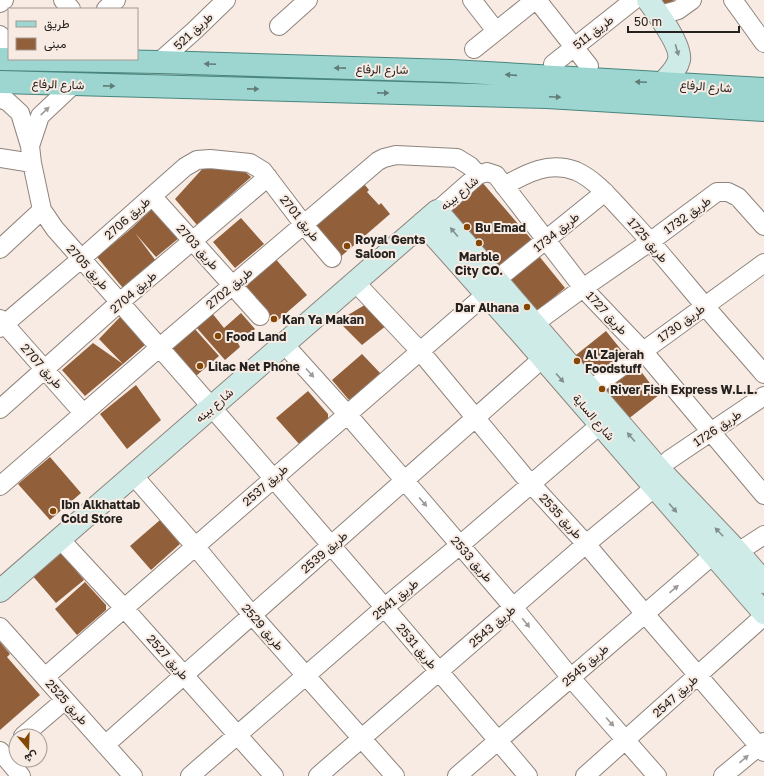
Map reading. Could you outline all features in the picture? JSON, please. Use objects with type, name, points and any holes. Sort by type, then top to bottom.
[{"type":"main road","name":"شارع الرفاع","points":[[43,60],[451,71],[764,89]]},
{"type":"main road","name":"شارع الرفاع","points":[[0,82],[547,97],[764,110]]},
{"type":"street","points":[[0,3],[4,0]]},
{"type":"street","points":[[62,0],[70,8]]},
{"type":"street","points":[[107,8],[116,0]]},
{"type":"street","name":"طريق 521","points":[[159,62],[226,0]]},
{"type":"street","points":[[472,0],[496,31]]},
{"type":"street","points":[[474,49],[536,0],[589,66]]},
{"type":"street","name":"طريق 511","points":[[553,64],[634,0]]},
{"type":"street","points":[[654,8],[678,10],[692,0]]},
{"type":"street","points":[[733,0],[764,43]]},
{"type":"street","points":[[279,26],[299,3]]},
{"type":"street","points":[[654,8],[676,45],[680,59],[677,66],[663,83]]},
{"type":"street","points":[[0,35],[8,43]]},
{"type":"street","name":"طريق 2705","points":[[30,146],[40,116],[73,85]]},
{"type":"street","name":"طريق 2705","points":[[0,99],[7,101],[20,113],[30,146],[42,210],[54,229],[160,346],[212,407]]},
{"type":"street","name":"طريق 2702","points":[[2,479],[83,413],[232,285],[384,158],[396,155],[457,158],[481,174]]},
{"type":"street","points":[[0,158],[32,163]]},
{"type":"street","name":"طريق 2706","points":[[2,324],[81,259],[191,163],[203,159],[250,163],[257,166],[268,177]]},
{"type":"street","name":"طريق 1725","points":[[504,186],[524,174],[537,169],[550,167],[575,171],[587,177],[606,192],[651,241],[764,374]]},
{"type":"street","name":"طريق 1727","points":[[481,174],[491,172],[496,175],[583,288],[643,351],[764,495]]},
{"type":"street","name":"شارع بينه","points":[[0,591],[481,174]]},
{"type":"street","name":"طريق 2701","points":[[268,177],[304,225],[332,258]]},
{"type":"street","name":"طريق 2704","points":[[0,409],[120,302],[268,177]]},
{"type":"street","name":"طريق 1734","points":[[506,272],[606,192]]},
{"type":"street","name":"طريق 1732","points":[[527,328],[651,241],[717,192],[728,192],[738,197],[764,226]]},
{"type":"street","name":"طريق 2703","points":[[152,196],[260,316]]},
{"type":"street","points":[[0,249],[42,210]]},
{"type":"street","name":"شارع الساية","points":[[430,217],[486,294],[527,328],[543,358],[601,424],[664,475],[713,555],[764,613]]},
{"type":"street","name":"شارع الساية","points":[[430,217],[527,328],[738,552],[764,582]]},
{"type":"street","name":"طريق 1730","points":[[598,384],[764,262]]},
{"type":"street","name":"طريق 2535","points":[[355,282],[420,351],[531,484],[586,544],[698,676],[762,747]]},
{"type":"street","name":"طريق 2537","points":[[45,677],[486,294]]},
{"type":"street","name":"طريق 2707","points":[[2,324],[45,369],[83,413]]},
{"type":"street","name":"طريق 2533","points":[[284,344],[405,481],[514,608],[571,678],[657,776]]},
{"type":"street","name":"طريق 2539","points":[[105,745],[543,358]]},
{"type":"street","name":"طريق 1726","points":[[664,475],[711,432],[764,396]]},
{"type":"street","name":"طريق 2531","points":[[212,407],[385,607],[528,776]]},
{"type":"street","name":"طريق 2541","points":[[190,776],[385,607],[601,424]]},
{"type":"street","name":"طريق 2529","points":[[134,475],[195,546],[252,616],[395,776]]},
{"type":"street","name":"طريق 2543","points":[[318,776],[514,608],[664,475]]},
{"type":"street","points":[[738,552],[764,535]]},
{"type":"street","name":"طريق 2527","points":[[60,539],[124,608],[274,776]]},
{"type":"street","name":"طريق 2545","points":[[457,776],[713,555]]},
{"type":"street","name":"طريق 2547","points":[[585,776],[764,616]]},
{"type":"street","name":"طريق 2525","points":[[0,627],[133,776]]},
{"type":"street","points":[[32,728],[65,700]]},
{"type":"street","points":[[723,776],[762,747]]},
{"type":"street","points":[[1,752],[21,776]]},
{"type":"building","points":[[660,0],[674,0],[670,3],[662,3]]},
{"type":"building","points":[[204,167],[240,167],[251,177],[197,225],[175,199]]},
{"type":"building","points":[[360,179],[369,190],[367,192],[379,205],[381,203],[390,214],[338,259],[308,224]]},
{"type":"building","points":[[481,181],[532,240],[498,269],[447,210]]},
{"type":"building","points":[[154,207],[179,238],[156,257],[135,233],[156,261],[123,288],[97,257],[132,228]]},
{"type":"building","points":[[241,218],[264,244],[235,268],[213,242]]},
{"type":"building","points":[[273,256],[307,295],[276,322],[242,283]]},
{"type":"building","points":[[539,256],[565,288],[531,316],[504,284]]},
{"type":"building","points":[[368,303],[387,325],[362,345],[338,321]]},
{"type":"building","name":"Food Land","points":[[212,313],[224,328],[241,313],[255,329],[238,343],[240,347],[225,360],[196,327]]},
{"type":"building","points":[[121,316],[146,344],[123,364],[99,339]]},
{"type":"building","points":[[194,328],[219,356],[196,376],[171,348]]},
{"type":"building","points":[[606,331],[627,357],[592,385],[571,359]]},
{"type":"building","points":[[93,343],[123,364],[85,396],[62,370]]},
{"type":"building","points":[[362,354],[381,374],[349,400],[332,380]]},
{"type":"building","points":[[633,361],[659,395],[623,423],[597,389]]},
{"type":"building","points":[[136,385],[161,420],[127,449],[100,414]]},
{"type":"building","points":[[308,391],[328,414],[328,421],[300,445],[276,418]]},
{"type":"building","points":[[50,457],[81,493],[50,520],[18,484]]},
{"type":"building","points":[[160,520],[180,544],[151,570],[130,546]]},
{"type":"building","points":[[59,550],[84,580],[56,603],[31,574]]},
{"type":"building","points":[[85,582],[106,605],[106,610],[77,635],[55,609]]},
{"type":"building","points":[[0,642],[10,654],[7,657],[40,695],[0,730]]},
{"type":"place","name":"Bu Emad","points":[[467,227]]},
{"type":"place","name":"Marble City CO.","points":[[479,243]]},
{"type":"place","name":"Royal Gents Saloon","points":[[347,246]]},
{"type":"place","name":"Dar Alhana","points":[[527,307]]},
{"type":"place","name":"Kan Ya Makan","points":[[274,319]]},
{"type":"place","name":"Food Land","points":[[218,336]]},
{"type":"place","name":"Al Zajerah Foodstuff","points":[[577,361]]},
{"type":"place","name":"Lilac Net Phone","points":[[200,366]]},
{"type":"place","name":"River Fish Express W.L.L.","points":[[602,389]]},
{"type":"place","name":"Ibn Alkhattab Cold Store","points":[[53,511]]}]
